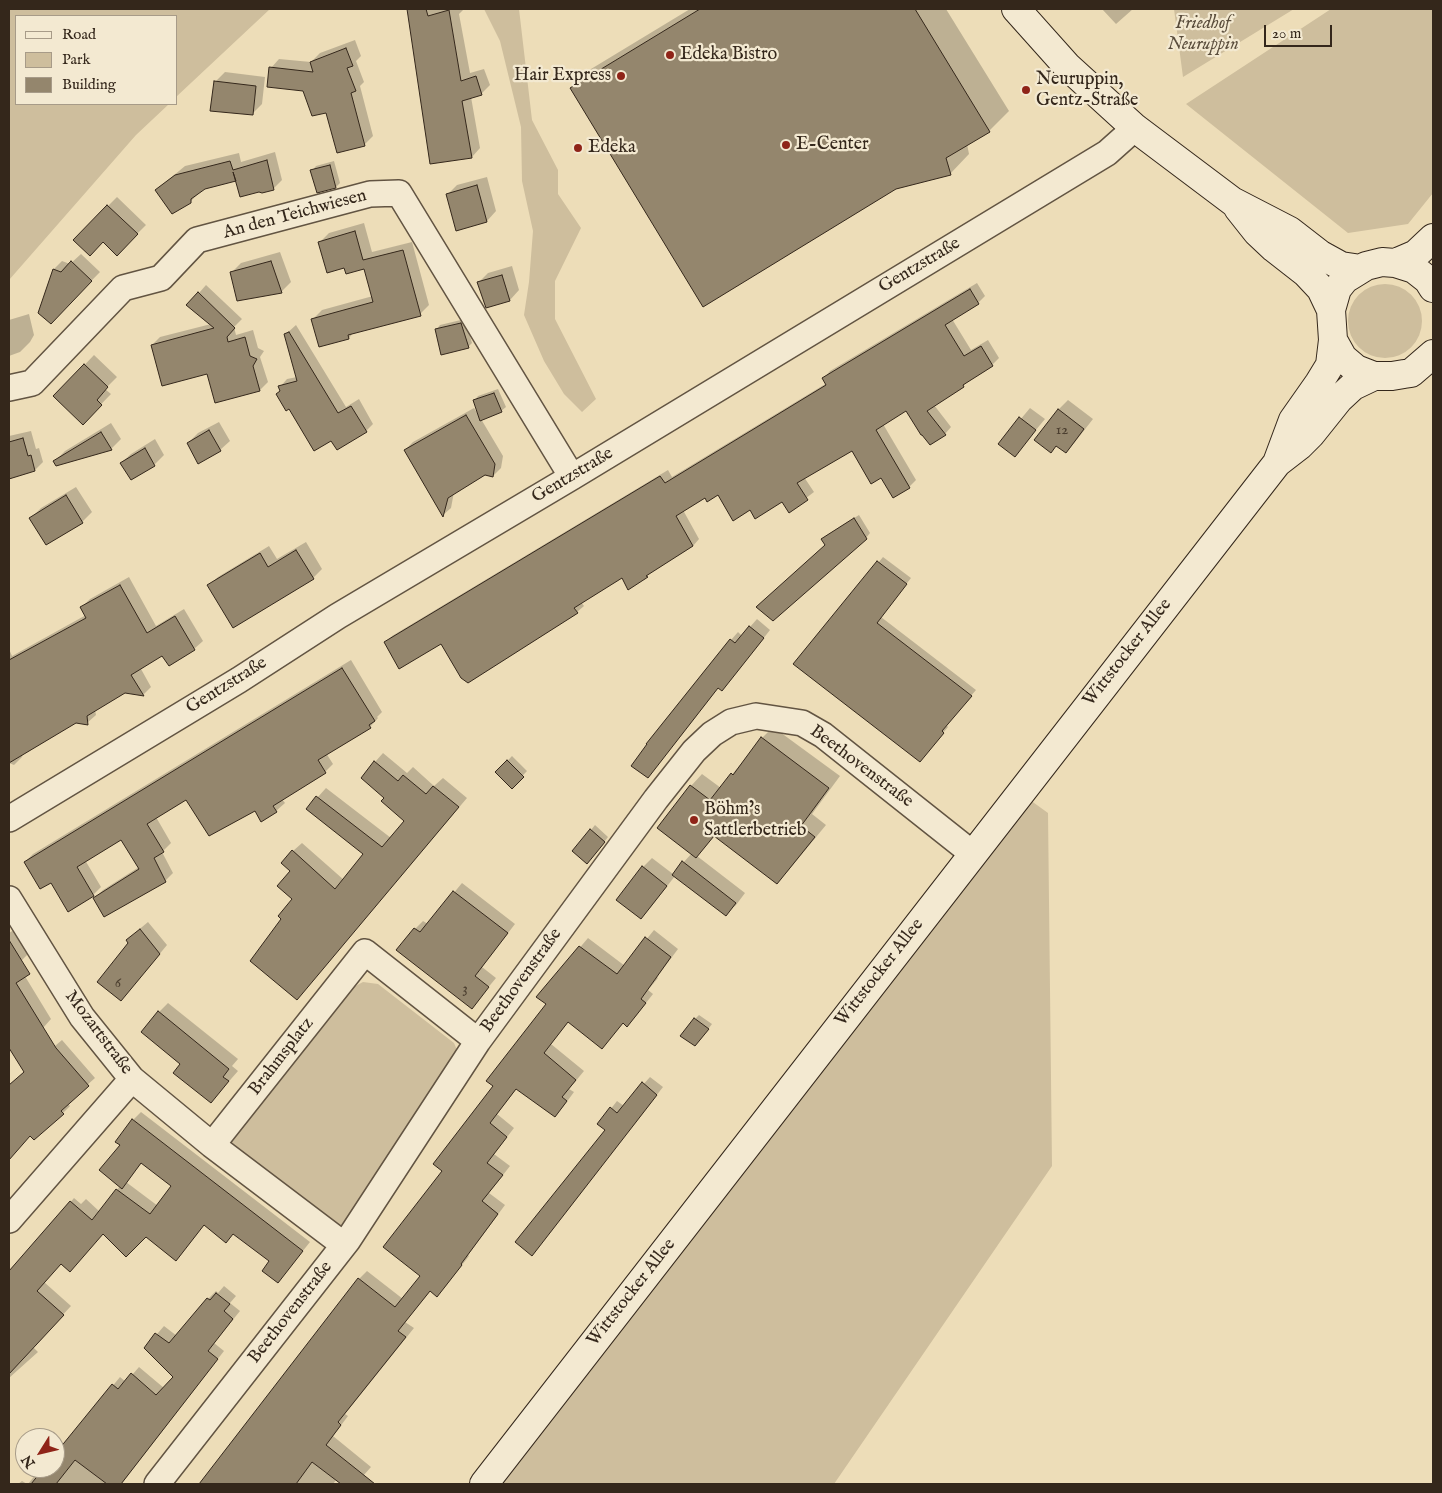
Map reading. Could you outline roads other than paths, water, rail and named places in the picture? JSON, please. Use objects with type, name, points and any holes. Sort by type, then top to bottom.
[{"type":"main road","points":[[1016,9],[1067,66],[1135,128],[1232,201],[1290,231],[1321,255],[1341,266],[1360,269]]},
{"type":"main road","points":[[1232,201],[1257,232],[1322,289],[1331,310],[1333,340],[1330,365],[1320,383],[1293,420],[1277,463]]},
{"type":"main road","points":[[1395,262],[1416,254],[1433,238]]},
{"type":"main road","points":[[1331,310],[1337,289],[1345,279],[1360,269],[1382,262],[1395,262],[1414,269],[1428,280],[1433,288]]},
{"type":"main road","points":[[1333,340],[1343,358],[1356,369],[1374,376],[1422,374],[1433,354]]},
{"type":"main road","points":[[1277,463],[1300,446],[1339,399],[1353,386],[1374,376]]},
{"type":"main road","name":"Wittstocker Allee","points":[[484,1484],[1277,463]]},
{"type":"street","name":"Gentzstraße","points":[[9,819],[239,680],[338,616],[572,477],[1107,153],[1135,128]]},
{"type":"street","name":"An den Teichwiesen","points":[[9,388],[32,383],[122,288],[161,278],[197,240],[370,194],[399,193],[572,477]]},
{"type":"street","name":"Beethovenstraße","points":[[157,1484],[344,1245],[478,1042],[656,799],[694,751],[712,734],[731,722],[756,716],[802,723],[823,735],[973,854]]},
{"type":"street","name":"Mozartstraße","points":[[9,899],[82,1017],[132,1079],[212,1145]]},
{"type":"street","name":"Brahmsplatz","points":[[212,1145],[365,952],[478,1042]]},
{"type":"street","points":[[9,1220],[132,1079]]},
{"type":"street","points":[[212,1145],[344,1245]]},
{"type":"place","name":"Edeka Bistro","points":[[670,55]]},
{"type":"place","name":"Hair Express","points":[[621,76]]},
{"type":"place","name":"Neuruppin, Gentz-Straße","points":[[1026,90]]},
{"type":"place","name":"E-Center","points":[[786,145]]},
{"type":"place","name":"Edeka","points":[[578,148]]},
{"type":"place","name":"Böhm’s Sattlerbetrieb","points":[[694,820]]},
{"type":"park label","name":"Friedhof Neuruppin","points":[[1203,34]]}]
